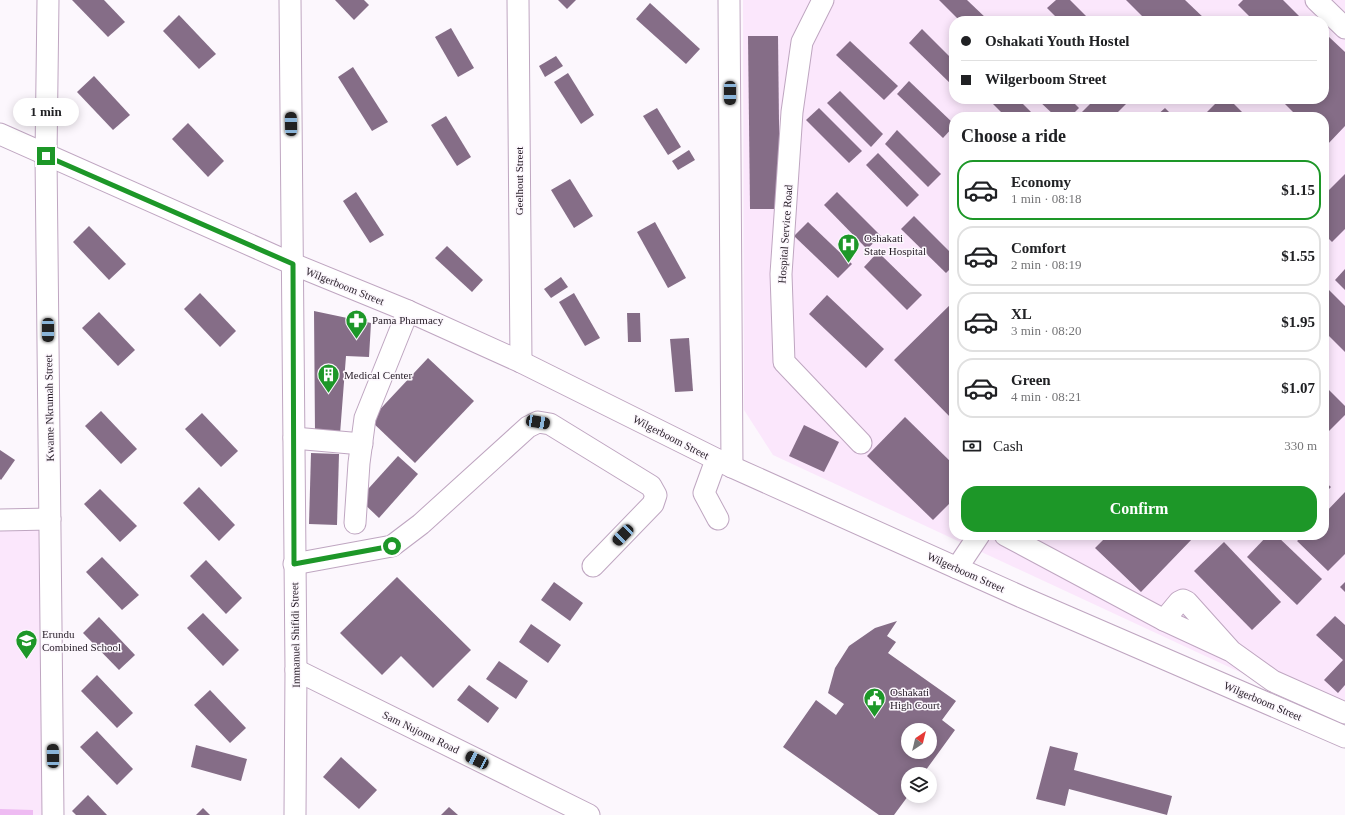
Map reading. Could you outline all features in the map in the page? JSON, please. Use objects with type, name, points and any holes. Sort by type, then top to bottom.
[{"type":"street","name":"Kwame Nkrumah Street","points":[[48,0],[46,156],[53,815]]},
{"type":"street","name":"Immanuel Shifidi Street","points":[[290,0],[296,670],[294,815]]},
{"type":"street","name":"Geelhout Street","points":[[518,0],[521,362]]},
{"type":"street","points":[[718,519],[704,494],[724,463],[729,0]]},
{"type":"street","name":"Hospital Service Road","points":[[823,0],[802,42],[792,112],[781,274],[784,362],[861,443]]},
{"type":"street","points":[[1316,0],[1345,28]]},
{"type":"street","name":"Wilgerboom Street","points":[[0,134],[46,156],[293,264],[408,311],[521,362],[724,463],[956,568],[1345,736]]},
{"type":"street","points":[[355,523],[365,418],[408,311]]},
{"type":"street","points":[[294,564],[392,546],[421,524],[528,427],[538,422],[550,424],[651,486],[656,495],[653,504],[593,566]]},
{"type":"street","points":[[294,438],[362,444]]},
{"type":"street","points":[[0,520],[50,519]]},
{"type":"street","points":[[956,568],[976,540]]},
{"type":"street","points":[[1014,540],[1164,620],[1230,651],[1273,681],[1345,713]]},
{"type":"street","name":"Sam Nujoma Road","points":[[296,670],[589,815]]},
{"type":"shaded area","name":"Oshakati State Hospital","points":[[743,0],[1345,0],[1345,721],[956,540],[1329,540],[1329,112],[949,112],[949,537],[773,455],[744,410]]},
{"type":"shaded area","name":"Erundu Combined School","points":[[50,519],[53,815],[0,815],[0,520]]},
{"type":"shaded area","points":[[0,809],[33,810],[33,815],[0,815]]},
{"type":"building","points":[[72,0],[104,0],[125,22],[108,37]]},
{"type":"building","points":[[335,0],[364,0],[369,5],[354,20]]},
{"type":"building","points":[[558,0],[576,0],[567,9]]},
{"type":"building","points":[[939,0],[967,0],[984,16],[955,16]]},
{"type":"building","points":[[1056,0],[1070,0],[1086,16],[1055,16],[1047,8]]},
{"type":"building","points":[[1126,0],[1185,0],[1202,16],[1142,16]]},
{"type":"building","points":[[1243,0],[1283,0],[1299,16],[1249,16],[1238,5]]},
{"type":"building","points":[[650,3],[700,49],[686,64],[636,19]]},
{"type":"building","points":[[179,15],[216,54],[199,69],[163,31]]},
{"type":"building","points":[[451,28],[474,68],[458,77],[435,37]]},
{"type":"building","points":[[922,29],[949,56],[949,82],[909,43]]},
{"type":"building","points":[[748,36],[778,36],[780,209],[750,209]]},
{"type":"building","points":[[1329,37],[1345,52],[1345,126],[1329,143],[1329,112],[1293,112],[1285,104],[1329,104]]},
{"type":"building","points":[[850,41],[898,86],[884,100],[836,55]]},
{"type":"building","points":[[556,56],[563,66],[545,77],[539,66]]},
{"type":"building","points":[[353,67],[388,122],[372,131],[338,77]]},
{"type":"building","points":[[568,73],[594,115],[581,124],[554,82]]},
{"type":"building","points":[[94,76],[130,115],[113,130],[77,92]]},
{"type":"building","points":[[909,81],[949,119],[949,131],[943,138],[897,94]]},
{"type":"building","points":[[840,91],[883,134],[871,147],[827,103]]},
{"type":"building","points":[[993,104],[1023,104],[1031,112],[1001,112]]},
{"type":"building","points":[[1042,104],[1075,104],[1079,108],[1075,112],[1051,112]]},
{"type":"building","points":[[1090,104],[1126,104],[1118,112],[1082,112]]},
{"type":"building","points":[[1215,104],[1234,104],[1242,112],[1207,112]]},
{"type":"building","points":[[657,108],[681,147],[668,155],[643,116]]},
{"type":"building","points":[[819,108],[862,151],[849,163],[806,120]]},
{"type":"building","points":[[1165,108],[1169,112],[1161,112]]},
{"type":"building","points":[[446,116],[471,157],[457,166],[431,125]]},
{"type":"building","points":[[188,123],[224,161],[208,177],[172,139]]},
{"type":"building","points":[[897,130],[941,174],[928,187],[885,144]]},
{"type":"building","points":[[689,150],[695,160],[678,170],[672,161]]},
{"type":"building","points":[[878,153],[919,195],[907,207],[866,165]]},
{"type":"building","points":[[1345,174],[1345,229],[1332,242],[1329,239],[1329,190]]},
{"type":"building","points":[[570,179],[593,216],[574,228],[551,190]]},
{"type":"building","points":[[356,192],[384,235],[370,243],[343,201]]},
{"type":"building","points":[[837,192],[881,236],[867,249],[824,205]]},
{"type":"building","points":[[914,216],[949,251],[949,270],[946,273],[901,229]]},
{"type":"building","points":[[655,222],[686,278],[668,288],[637,232]]},
{"type":"building","points":[[808,222],[852,264],[838,278],[794,236]]},
{"type":"building","points":[[89,226],[126,264],[109,280],[73,242]]},
{"type":"building","points":[[447,246],[483,280],[472,292],[435,258]]},
{"type":"building","points":[[878,252],[922,295],[907,310],[864,267]]},
{"type":"building","points":[[1345,269],[1345,290],[1335,280]]},
{"type":"building","points":[[561,277],[568,287],[551,298],[544,289]]},
{"type":"building","points":[[1329,290],[1345,306],[1345,352],[1329,336]]},
{"type":"building","points":[[200,293],[236,331],[220,347],[184,309]]},
{"type":"building","points":[[574,293],[600,338],[585,346],[559,302]]},
{"type":"building","points":[[827,295],[884,349],[866,368],[809,314]]},
{"type":"building","points":[[949,306],[949,416],[894,360]]},
{"type":"building","name":"Medical Center","points":[[314,311],[371,323],[369,357],[346,356],[340,434],[315,433]]},
{"type":"building","points":[[99,312],[135,350],[118,366],[82,328]]},
{"type":"building","points":[[627,313],[640,313],[641,342],[628,342]]},
{"type":"building","points":[[689,338],[693,391],[675,392],[670,339]]},
{"type":"building","points":[[428,358],[474,401],[415,463],[370,420]]},
{"type":"building","points":[[1329,390],[1345,406],[1345,415],[1329,431]]},
{"type":"building","points":[[101,411],[137,449],[121,464],[85,426]]},
{"type":"building","points":[[202,413],[238,451],[221,467],[185,429]]},
{"type":"building","points":[[905,417],[949,460],[949,504],[933,520],[867,456]]},
{"type":"building","points":[[804,425],[839,442],[824,472],[789,456]]},
{"type":"building","points":[[0,450],[15,460],[1,480],[0,479]]},
{"type":"building","points":[[311,453],[339,454],[337,525],[309,524]]},
{"type":"building","points":[[398,456],[418,474],[379,518],[359,499]]},
{"type":"building","points":[[199,487],[235,525],[219,541],[183,503]]},
{"type":"building","points":[[100,489],[137,526],[120,542],[84,504]]},
{"type":"building","points":[[1345,492],[1345,554],[1328,571],[1297,541],[1329,540],[1329,509]]},
{"type":"building","points":[[1103,540],[1191,540],[1141,592],[1095,548]]},
{"type":"building","points":[[1263,540],[1281,540],[1322,579],[1297,605],[1247,557]]},
{"type":"building","points":[[1224,542],[1281,602],[1252,630],[1194,571]]},
{"type":"building","points":[[102,557],[139,595],[122,610],[86,572]]},
{"type":"building","points":[[206,560],[242,598],[226,614],[190,576]]},
{"type":"building","points":[[397,577],[471,650],[433,688],[401,656],[382,675],[340,633]]},
{"type":"building","points":[[554,582],[583,603],[570,621],[541,600]]},
{"type":"building","points":[[1345,582],[1345,592],[1340,587]]},
{"type":"building","points":[[203,613],[239,650],[223,666],[187,628]]},
{"type":"building","points":[[1335,616],[1345,625],[1345,685],[1338,693],[1324,680],[1343,660],[1316,635]]},
{"type":"building","points":[[99,617],[135,655],[119,670],[83,633]]},
{"type":"building","name":"Oshakati High Court","points":[[897,621],[887,636],[896,642],[888,653],[956,701],[942,720],[955,730],[937,755],[937,723],[901,723],[901,759],[934,759],[928,767],[901,767],[901,803],[903,803],[894,815],[879,815],[783,747],[816,700],[836,715],[844,704],[828,693],[835,668],[849,646],[875,628]]},
{"type":"building","points":[[531,624],[561,645],[548,663],[519,642]]},
{"type":"building","points":[[499,661],[528,681],[516,699],[486,679]]},
{"type":"building","points":[[97,675],[133,713],[117,728],[81,691]]},
{"type":"building","points":[[469,685],[499,708],[488,723],[457,700]]},
{"type":"building","points":[[210,690],[246,728],[230,743],[194,705]]},
{"type":"building","points":[[97,731],[133,769],[117,785],[80,747]]},
{"type":"building","points":[[196,745],[247,759],[241,781],[191,767]]},
{"type":"building","points":[[1050,746],[1078,753],[1074,770],[1172,796],[1167,815],[1069,789],[1065,806],[1036,799]]},
{"type":"building","points":[[341,757],[377,790],[359,809],[323,777]]},
{"type":"building","points":[[88,795],[107,815],[76,815],[72,811]]},
{"type":"building","points":[[449,807],[458,815],[441,815]]},
{"type":"building","points":[[203,808],[210,815],[196,815]]},
{"type":"place","name":"Oshakati State Hospital","points":[[849,264]]},
{"type":"place","name":"Pama Pharmacy","points":[[356,340]]},
{"type":"place","name":"Medical Center","points":[[329,394]]},
{"type":"place","name":"Erundu Combined School","points":[[26,660]]},
{"type":"place","name":"Oshakati High Court","points":[[874,718]]},
{"type":"route","points":[[46,156],[293,264],[294,564],[392,546]]}]
